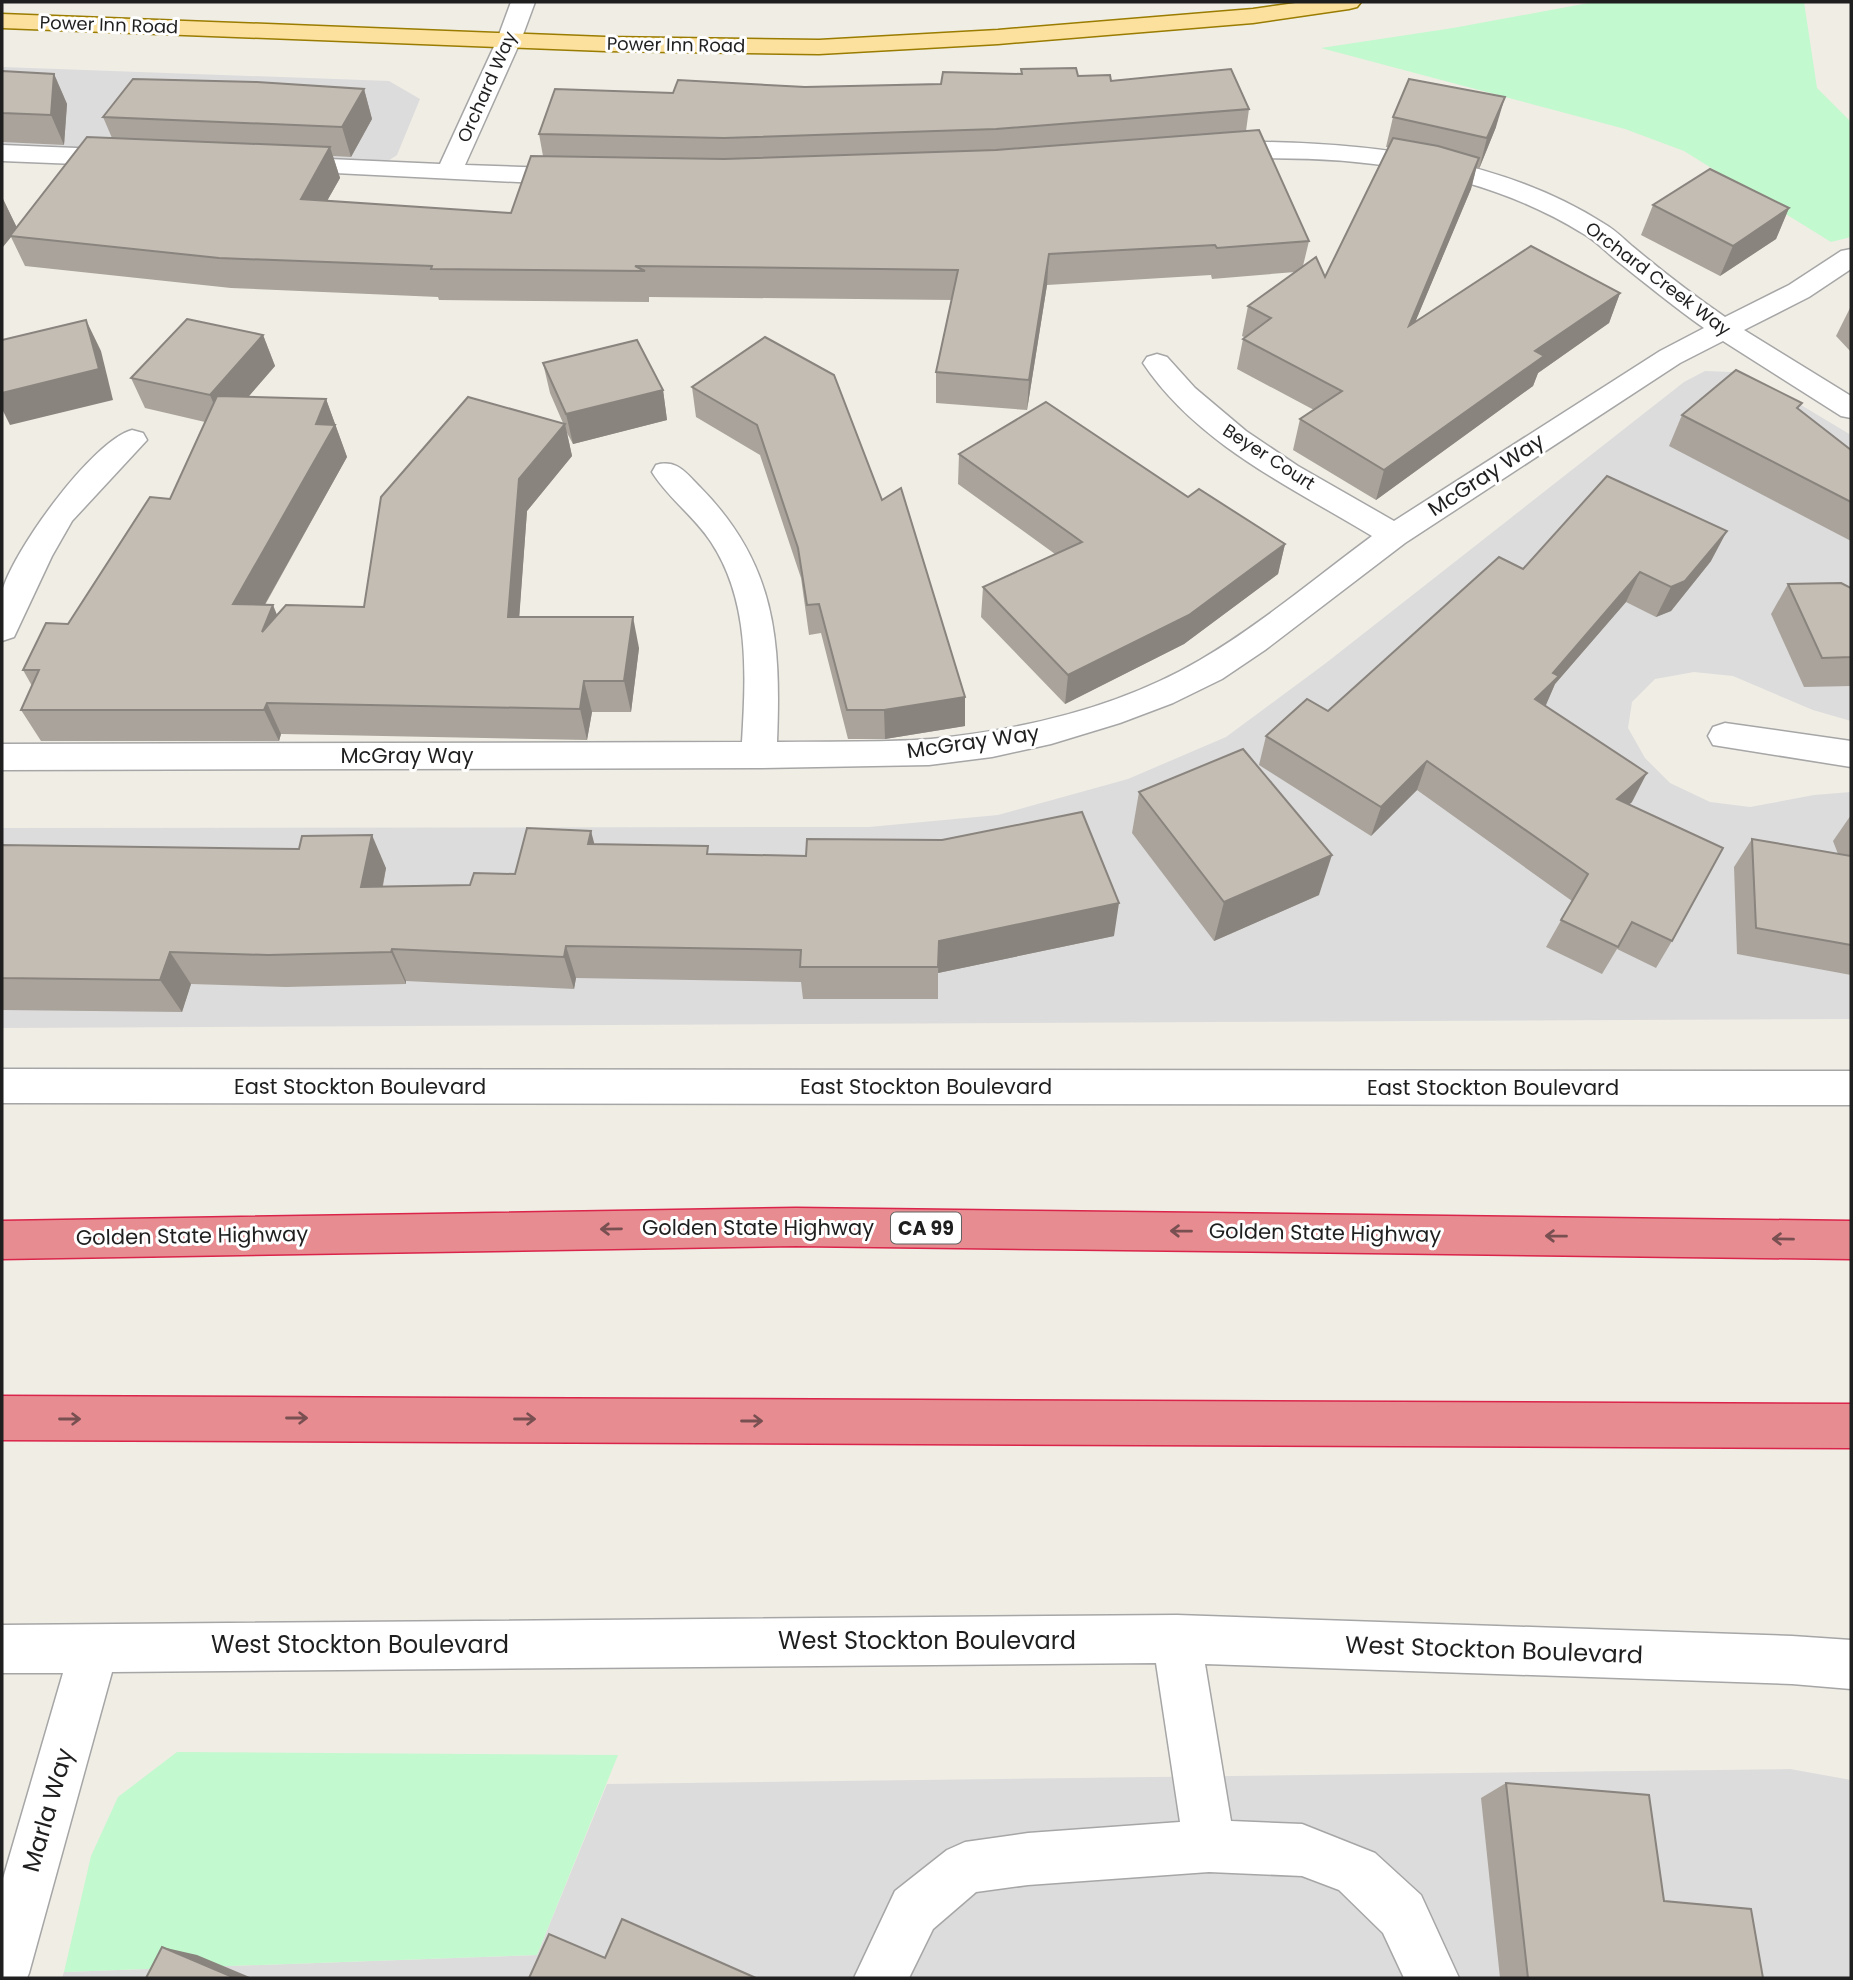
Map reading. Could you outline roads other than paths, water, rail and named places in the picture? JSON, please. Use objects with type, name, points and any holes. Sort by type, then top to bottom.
[{"type":"highway","name":"Golden State Highway","points":[[2,1240],[796,1227],[1851,1240]]},
{"type":"highway","points":[[2,1419],[1851,1426]]},
{"type":"main road","name":"Power Inn Road","points":[[2,21],[509,40],[819,47],[998,37],[1226,18],[1349,2]]},
{"type":"street","name":"Orchard Way","points":[[449,172],[509,40],[523,2]]},
{"type":"street","name":"Orchard Creek Way","points":[[1188,155],[1257,149],[1320,150],[1384,157],[1435,167],[1497,185],[1588,225],[1725,330],[1851,409]]},
{"type":"street","points":[[2,153],[155,159]]},
{"type":"street","points":[[253,164],[607,178]]},
{"type":"street","name":"McGray Way","points":[[2,757],[929,752],[992,744],[1051,731],[1161,694],[1210,670],[1253,642],[1394,535],[1670,357],[1799,291],[1851,257]]},
{"type":"street","name":"Beyer Court","points":[[1157,363],[1189,399],[1222,427],[1260,454],[1394,535]]},
{"type":"street","points":[[2,629],[34,559],[63,512],[90,480],[132,440]]},
{"type":"street","points":[[667,472],[696,499],[721,530],[741,565],[755,602],[762,642],[763,670],[759,755]]},
{"type":"street","points":[[1725,736],[1851,754]]},
{"type":"street","name":"East Stockton Boulevard","points":[[2,1086],[1851,1088]]},
{"type":"street","points":[[1177,1639],[1209,1846]]},
{"type":"street","name":"West Stockton Boulevard","points":[[2,1649],[1177,1639],[1778,1660],[1851,1665]]},
{"type":"street","name":"Marla Way","points":[[2,1973],[95,1647]]},
{"type":"street","points":[[881,1978],[914,1910],[965,1868],[1028,1858],[1209,1846],[1302,1850],[1357,1871],[1402,1914],[1432,1978]]}]
